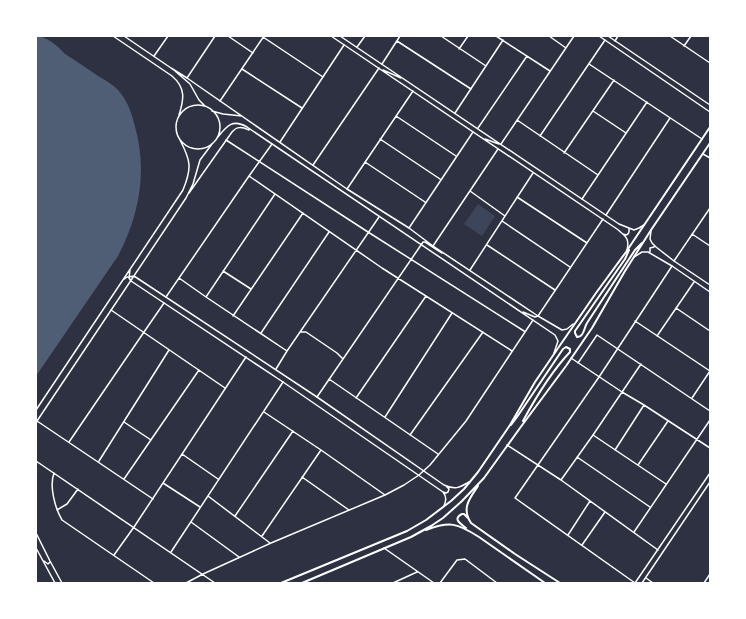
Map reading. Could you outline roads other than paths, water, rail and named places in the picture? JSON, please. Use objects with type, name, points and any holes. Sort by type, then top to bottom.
[{"type":"main road","points":[[281,583],[407,531],[426,520],[457,496],[478,472],[554,354],[633,242],[710,127]]},
{"type":"main road","points":[[469,519],[467,505],[469,500],[507,445],[571,358],[598,318],[651,230],[710,143]]},
{"type":"main road","points":[[633,242],[625,259],[575,331],[574,333],[577,336],[579,337],[582,335],[587,323],[617,277],[635,250],[646,238]]},
{"type":"main road","points":[[503,435],[518,417],[564,348],[568,347],[570,352],[561,362],[533,402],[520,428]]},
{"type":"main road","points":[[419,533],[443,518],[473,491],[484,478]]},
{"type":"main road","points":[[545,583],[458,522],[458,516],[464,514],[471,523],[479,529],[560,583]]},
{"type":"main road","points":[[302,583],[438,526],[448,524],[456,525],[470,531]]},
{"type":"street","points":[[113,36],[177,81],[181,86],[183,96],[183,104],[179,117]]},
{"type":"street","points":[[124,36],[347,189],[409,228],[433,246],[538,316],[562,330],[567,329],[575,323]]},
{"type":"street","points":[[154,56],[168,36]]},
{"type":"street","points":[[187,78],[215,36]]},
{"type":"street","points":[[228,36],[253,53]]},
{"type":"street","points":[[331,36],[603,219],[626,237],[628,241],[626,252]]},
{"type":"street","points":[[340,36],[619,224],[632,230],[636,230],[645,224]]},
{"type":"street","points":[[357,47],[365,36]]},
{"type":"street","points":[[382,64],[400,36]]},
{"type":"street","points":[[441,36],[486,66]]},
{"type":"street","points":[[459,49],[468,36]]},
{"type":"street","points":[[496,36],[551,71]]},
{"type":"street","points":[[549,36],[566,48]]},
{"type":"street","points":[[501,144],[574,36]]},
{"type":"street","points":[[599,36],[710,112]]},
{"type":"street","points":[[607,36],[710,105]]},
{"type":"street","points":[[615,41],[618,36]]},
{"type":"street","points":[[670,36],[710,62]]},
{"type":"street","points":[[684,46],[691,36]]},
{"type":"street","points":[[220,101],[263,37],[323,77]]},
{"type":"street","points":[[455,113],[503,40]]},
{"type":"street","points":[[540,136],[605,40]]},
{"type":"street","points":[[397,41],[471,89]]},
{"type":"street","points":[[280,142],[344,45]]},
{"type":"street","points":[[478,128],[527,56]]},
{"type":"street","points":[[589,64],[702,139]]},
{"type":"street","points":[[171,68],[190,84],[199,100],[206,107],[223,114],[237,115],[245,118]]},
{"type":"street","points":[[379,68],[405,79]]},
{"type":"street","points":[[313,165],[379,68]]},
{"type":"street","points":[[242,69],[303,108]]},
{"type":"street","points":[[564,153],[614,80]]},
{"type":"street","points":[[347,189],[413,91]]},
{"type":"street","points":[[582,198],[646,102]]},
{"type":"street","points":[[36,410],[178,199],[186,183],[190,163],[188,155],[177,135],[176,123],[182,112],[188,108],[194,106],[206,107]]},
{"type":"street","points":[[211,110],[218,119],[219,132],[217,138]]},
{"type":"street","points":[[593,110],[626,133]]},
{"type":"street","points":[[396,116],[457,156]]},
{"type":"street","points":[[606,215],[670,118]]},
{"type":"street","points":[[517,120],[598,175]]},
{"type":"street","points":[[186,198],[193,184],[200,160],[225,128],[233,124],[241,124],[556,336],[558,342],[554,354]]},
{"type":"street","points":[[36,424],[226,140],[232,132],[238,128],[243,127],[251,130]]},
{"type":"street","points":[[409,228],[473,132]]},
{"type":"street","points":[[380,139],[441,180]]},
{"type":"street","points":[[484,139],[501,144]]},
{"type":"street","points":[[180,140],[185,145],[199,149],[212,144]]},
{"type":"street","points":[[226,140],[525,331]]},
{"type":"street","points":[[166,298],[272,144]]},
{"type":"street","points":[[433,246],[498,149]]},
{"type":"street","points":[[703,154],[710,158]]},
{"type":"street","points":[[365,162],[426,202]]},
{"type":"street","points":[[470,270],[534,172]]},
{"type":"street","points":[[249,176],[398,278],[512,351]]},
{"type":"street","points":[[470,191],[506,216]]},
{"type":"street","points":[[206,297],[275,194]]},
{"type":"street","points":[[517,197],[587,243]]},
{"type":"street","points":[[674,261],[710,208]]},
{"type":"street","points":[[234,316],[302,213]]},
{"type":"street","points":[[276,370],[286,351],[378,217]]},
{"type":"street","points":[[538,316],[603,219]]},
{"type":"street","points":[[502,221],[570,267]]},
{"type":"street","points":[[622,233],[626,235],[628,233],[629,230],[626,227]]},
{"type":"street","points":[[651,230],[650,240],[656,247],[710,286]]},
{"type":"street","points":[[261,334],[329,232]]},
{"type":"street","points":[[692,234],[710,246]]},
{"type":"street","points":[[317,397],[423,242],[446,254]]},
{"type":"street","points":[[487,244],[555,290]]},
{"type":"street","points":[[651,254],[650,248],[653,246],[656,247]]},
{"type":"street","points":[[633,258],[642,252],[651,254],[672,266],[710,292]]},
{"type":"street","points":[[672,266],[599,377],[515,498],[635,583],[710,473]]},
{"type":"street","points":[[130,270],[129,279],[131,281],[283,382],[443,492],[446,499],[443,508]]},
{"type":"street","points":[[223,271],[251,289]]},
{"type":"street","points":[[124,280],[129,276],[134,276],[317,397],[444,485],[450,488],[457,488],[471,481]]},
{"type":"street","points":[[179,278],[286,351]]},
{"type":"street","points":[[657,336],[695,281]]},
{"type":"street","points":[[356,398],[426,296]]},
{"type":"street","points":[[69,442],[164,304]]},
{"type":"street","points":[[516,308],[535,317],[538,316]]},
{"type":"street","points":[[676,308],[710,331]]},
{"type":"street","points":[[111,310],[226,388]]},
{"type":"street","points":[[384,417],[452,312]]},
{"type":"street","points":[[186,583],[239,557],[385,495],[419,475],[430,465],[466,421],[533,320]]},
{"type":"street","points":[[635,321],[710,371],[692,398]]},
{"type":"street","points":[[300,332],[306,332],[337,353],[343,359]]},
{"type":"street","points":[[410,435],[483,332]]},
{"type":"street","points":[[578,362],[597,335],[710,410]]},
{"type":"street","points":[[98,462],[169,350]]},
{"type":"street","points":[[114,555],[246,357]]},
{"type":"street","points":[[571,358],[710,448]]},
{"type":"street","points":[[561,480],[640,364]]},
{"type":"street","points":[[124,479],[199,370]]},
{"type":"street","points":[[329,379],[438,454]]},
{"type":"street","points":[[171,552],[283,382]]},
{"type":"street","points":[[615,450],[644,405]]},
{"type":"street","points":[[264,412],[385,495]]},
{"type":"street","points":[[634,532],[710,420]]},
{"type":"street","points":[[37,421],[153,498]]},
{"type":"street","points":[[638,466],[668,421]]},
{"type":"street","points":[[123,422],[151,440]]},
{"type":"street","points":[[235,516],[293,431]]},
{"type":"street","points":[[593,435],[666,484]]},
{"type":"street","points":[[507,445],[537,466],[561,480],[658,550]]},
{"type":"street","points":[[262,536],[321,450]]},
{"type":"street","points":[[182,454],[219,480]]},
{"type":"street","points":[[577,457],[651,507]]},
{"type":"street","points":[[36,461],[215,583]]},
{"type":"street","points":[[54,473],[52,484],[54,498],[57,510],[62,520],[154,583]]},
{"type":"street","points":[[302,477],[349,510]]},
{"type":"street","points":[[642,583],[710,482]]},
{"type":"street","points":[[163,483],[200,508]]},
{"type":"street","points":[[443,492],[446,493],[449,491],[444,485]]},
{"type":"street","points":[[57,510],[67,504],[78,489]]},
{"type":"street","points":[[208,496],[271,543]]},
{"type":"street","points":[[567,535],[590,501]]},
{"type":"street","points":[[582,545],[605,512]]},
{"type":"street","points":[[191,522],[239,557]]},
{"type":"street","points":[[36,533],[62,583]]},
{"type":"street","points":[[36,548],[55,583]]},
{"type":"street","points":[[384,548],[434,583]]},
{"type":"street","points":[[440,583],[457,560],[465,559],[497,583]]},
{"type":"street","points":[[42,560],[48,564],[50,561]]},
{"type":"street","points":[[393,583],[418,572]]},
{"type":"street","points":[[704,583],[710,574]]},
{"type":"street","points":[[646,578],[653,583]]}]
